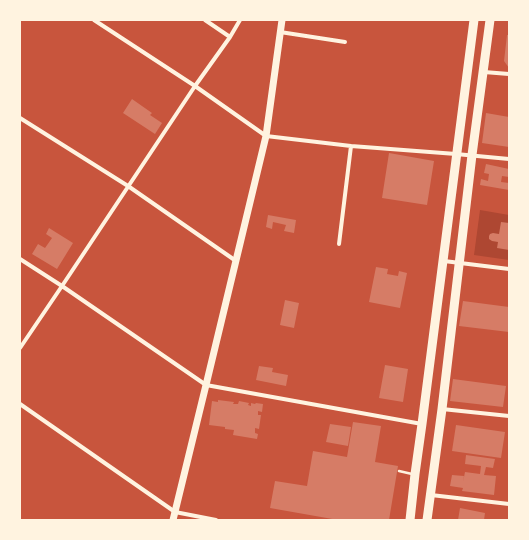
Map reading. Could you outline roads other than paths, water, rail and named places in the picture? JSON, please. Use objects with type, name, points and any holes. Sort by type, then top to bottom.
[{"type":"main road","points":[[410,520],[474,20]]},
{"type":"main road","points":[[427,520],[490,20]]},
{"type":"street","points":[[94,20],[195,86],[266,136],[351,146],[509,159]]},
{"type":"street","points":[[205,20],[230,37]]},
{"type":"street","points":[[20,348],[240,20]]},
{"type":"street","points":[[173,520],[266,136],[282,20]]},
{"type":"street","points":[[280,32],[345,42]]},
{"type":"street","points":[[483,72],[509,74]]},
{"type":"street","points":[[20,118],[128,186],[236,261]]},
{"type":"street","points":[[339,244],[351,146]]},
{"type":"street","points":[[20,259],[62,286],[206,385],[422,424]]},
{"type":"street","points":[[443,261],[509,269]]},
{"type":"street","points":[[20,404],[175,512],[216,520]]},
{"type":"street","points":[[442,408],[509,416]]},
{"type":"street","points":[[431,495],[509,504]]},
{"type":"lane","points":[[399,471],[415,474]]}]
